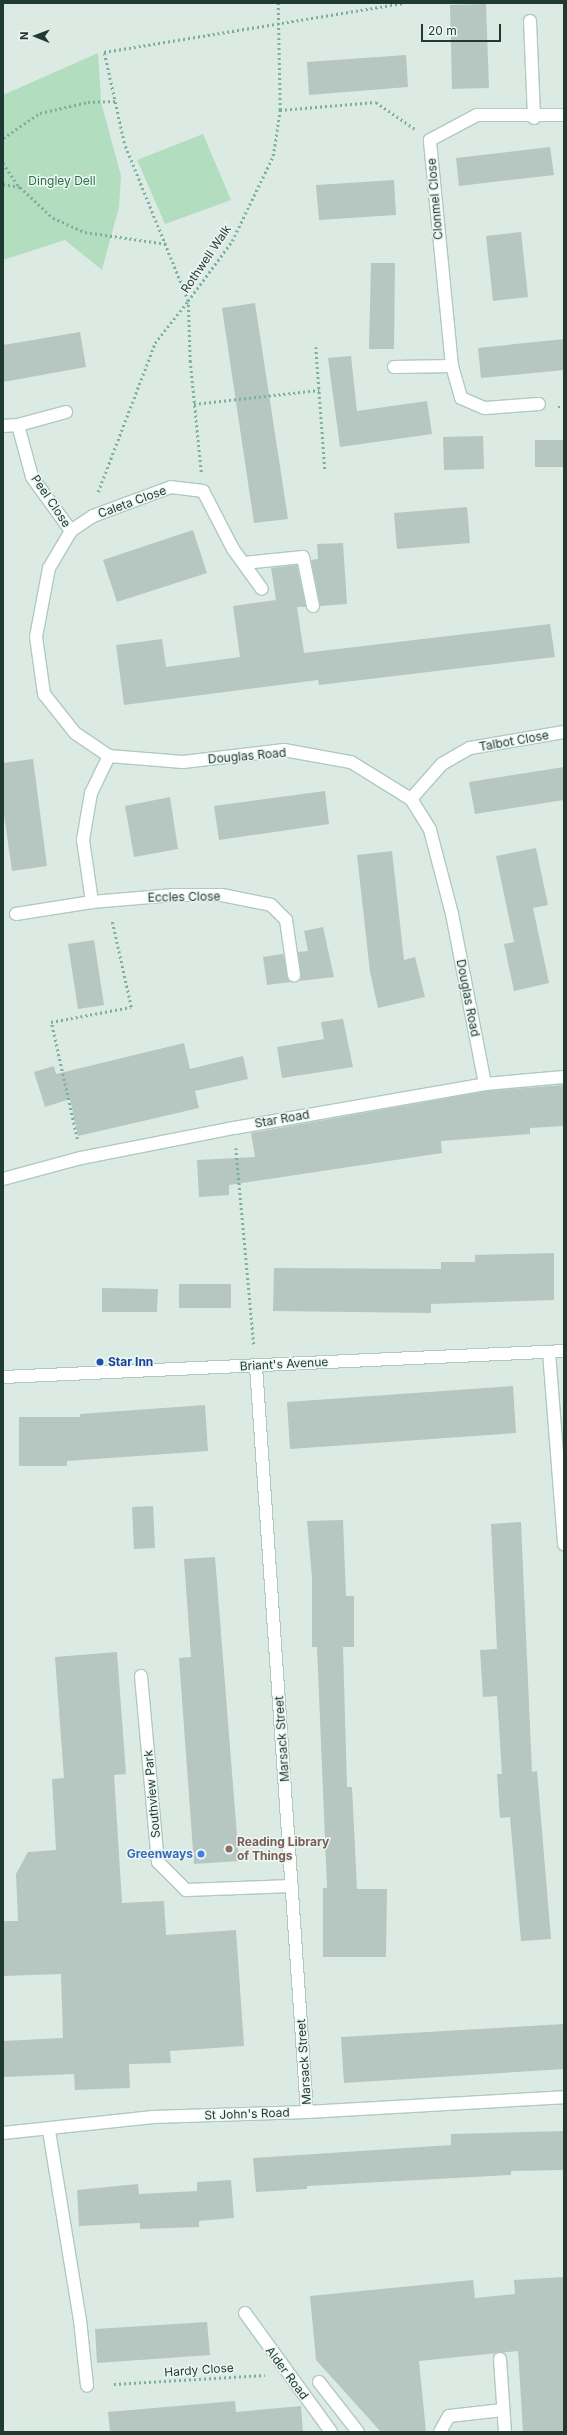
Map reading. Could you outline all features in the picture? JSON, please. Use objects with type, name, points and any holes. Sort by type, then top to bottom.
[{"type":"street","points":[[530,20],[534,118]]},
{"type":"street","points":[[430,140],[476,115],[534,118],[564,115]]},
{"type":"street","name":"Clonmel Close","points":[[430,140],[452,366],[461,398],[485,408],[539,404]]},
{"type":"street","points":[[394,367],[452,366]]},
{"type":"street","points":[[3,426],[18,425],[66,412]]},
{"type":"street","name":"Peel Close","points":[[18,425],[32,477],[71,531]]},
{"type":"street","name":"Caleta Close","points":[[71,531],[93,516],[171,488],[203,491]]},
{"type":"street","points":[[203,491],[233,549],[262,589]]},
{"type":"street","name":"Douglas Road","points":[[71,531],[49,568],[36,637],[44,694],[75,733],[109,756],[182,762],[284,750],[351,762],[411,799],[430,830],[452,914],[486,1084]]},
{"type":"street","points":[[244,563],[303,557],[313,606]]},
{"type":"street","name":"Talbot Close","points":[[411,799],[442,764],[470,748],[564,732]]},
{"type":"street","points":[[92,902],[83,840],[91,793],[109,756]]},
{"type":"street","name":"Eccles Close","points":[[16,914],[92,902],[108,902],[174,895],[222,895],[271,905],[286,920],[294,975]]},
{"type":"street","name":"Star Road","points":[[3,1179],[81,1158],[234,1128],[486,1084],[564,1077]]},
{"type":"street","name":"Briant's Avenue","points":[[3,1377],[564,1351]]},
{"type":"street","points":[[549,1352],[564,1544]]},
{"type":"street","name":"Marsack Street","points":[[256,1366],[308,2112]]},
{"type":"street","name":"Southview Park","points":[[141,1676],[158,1862],[186,1890],[292,1886]]},
{"type":"street","name":"St John's Road","points":[[3,2133],[49,2131],[153,2117],[308,2112],[564,2097]]},
{"type":"street","points":[[49,2131],[80,2320],[87,2386]]},
{"type":"street","name":"Alder Road","points":[[245,2313],[285,2374],[331,2432]]},
{"type":"street","points":[[500,2359],[504,2432]]},
{"type":"street","points":[[319,2382],[358,2432]]},
{"type":"street","points":[[440,2432],[449,2416],[503,2410]]},
{"type":"path","name":"Rothwell Walk","points":[[203,491],[194,404],[188,301],[232,241],[273,156],[280,110],[276,21],[278,3]]},
{"type":"path","points":[[93,516],[100,483],[156,344],[188,301],[167,244],[124,143],[104,52],[276,21],[402,3]]},
{"type":"path","points":[[3,138],[40,113],[88,102],[115,101]]},
{"type":"path","points":[[280,110],[376,102],[430,140]]},
{"type":"path","points":[[3,163],[20,187],[53,218],[85,232],[167,244]]},
{"type":"path","points":[[3,184],[20,187]]},
{"type":"path","points":[[316,347],[325,470]]},
{"type":"path","points":[[194,404],[319,390]]},
{"type":"path","points":[[81,1158],[51,1022],[130,1006],[108,902]]},
{"type":"path","points":[[234,1128],[256,1366]]},
{"type":"path","name":"Hardy Close","points":[[114,2384],[285,2374]]},
{"type":"green space","name":"Dingley Dell","points":[[98,53],[101,102],[121,176],[119,207],[102,270],[65,240],[3,260],[3,95]]},
{"type":"green space","points":[[203,134],[231,200],[165,224],[137,160]]},
{"type":"building","points":[[486,4],[489,88],[452,89],[450,5]]},
{"type":"building","points":[[406,55],[408,87],[309,95],[307,62]]},
{"type":"building","points":[[550,147],[554,175],[459,186],[456,158]]},
{"type":"building","points":[[394,180],[396,215],[319,220],[316,185]]},
{"type":"building","points":[[521,232],[528,297],[493,301],[486,236]]},
{"type":"building","points":[[371,263],[395,263],[394,349],[369,349]]},
{"type":"building","points":[[255,303],[288,519],[254,523],[222,308]]},
{"type":"building","points":[[80,332],[86,367],[3,382],[3,345]]},
{"type":"building","points":[[564,339],[564,370],[481,378],[478,348]]},
{"type":"building","points":[[351,356],[357,411],[427,401],[432,434],[340,447],[328,358]]},
{"type":"building","points":[[483,436],[484,469],[444,470],[443,437]]},
{"type":"building","points":[[535,440],[564,440],[564,467],[535,467]]},
{"type":"building","points":[[467,507],[470,543],[397,549],[394,513]]},
{"type":"building","points":[[193,530],[207,573],[117,602],[103,560]]},
{"type":"building","points":[[343,543],[347,604],[320,606],[311,560],[318,559],[317,544]]},
{"type":"building","points":[[297,565],[306,607],[297,607],[304,653],[550,624],[555,657],[319,685],[318,680],[124,705],[116,645],[162,639],[166,667],[240,657],[233,606],[276,600],[271,568]]},
{"type":"building","points":[[33,759],[47,866],[12,871],[3,808],[3,763]]},
{"type":"building","points":[[564,767],[564,800],[475,814],[469,782]]},
{"type":"building","points":[[325,791],[329,824],[219,840],[214,806]]},
{"type":"building","points":[[170,797],[178,849],[134,857],[125,806]]},
{"type":"building","points":[[536,848],[548,905],[533,908],[549,983],[514,991],[504,944],[514,942],[496,856]]},
{"type":"building","points":[[392,851],[404,960],[415,957],[425,997],[378,1008],[370,972],[357,855]]},
{"type":"building","points":[[323,927],[334,977],[299,981],[298,952],[308,951],[304,931]]},
{"type":"building","points":[[94,940],[104,1005],[78,1009],[68,944]]},
{"type":"building","points":[[283,954],[291,982],[267,985],[263,957]]},
{"type":"building","points":[[343,1019],[353,1067],[282,1078],[277,1047],[324,1039],[321,1022]]},
{"type":"building","points":[[184,1043],[190,1069],[243,1056],[248,1079],[195,1091],[199,1108],[78,1136],[70,1099],[45,1107],[34,1072],[54,1066],[56,1074]]},
{"type":"building","points":[[564,1085],[564,1126],[530,1128],[530,1134],[441,1141],[442,1153],[229,1185],[229,1195],[199,1197],[197,1160],[255,1157],[251,1133],[487,1091]]},
{"type":"building","points":[[554,1253],[554,1300],[431,1304],[431,1313],[273,1311],[274,1268],[441,1269],[441,1262],[475,1262],[475,1255]]},
{"type":"building","points":[[179,1284],[231,1284],[231,1308],[179,1308]]},
{"type":"building","points":[[102,1288],[158,1289],[157,1312],[102,1312]]},
{"type":"building","points":[[513,1386],[516,1433],[290,1449],[287,1402]]},
{"type":"building","points":[[205,1405],[208,1451],[67,1461],[67,1466],[19,1466],[19,1417],[80,1417],[80,1414]]},
{"type":"building","points":[[153,1506],[155,1548],[134,1549],[132,1507]]},
{"type":"building","points":[[343,1520],[346,1596],[354,1596],[354,1647],[343,1647],[347,1787],[352,1787],[357,1889],[387,1889],[386,1957],[323,1957],[323,1888],[327,1888],[317,1647],[312,1647],[312,1578],[307,1521]]},
{"type":"building","points":[[521,1522],[532,1772],[537,1771],[551,1939],[521,1941],[510,1817],[500,1818],[497,1774],[502,1774],[497,1696],[483,1697],[480,1650],[497,1649],[491,1524]]},
{"type":"building","points":[[215,1557],[239,1861],[194,1864],[179,1658],[191,1657],[184,1559]]},
{"type":"building","points":[[117,1652],[126,1774],[114,1775],[122,1903],[164,1901],[166,1935],[236,1930],[244,2046],[170,2051],[171,2063],[129,2064],[130,2088],[75,2090],[74,2074],[3,2077],[3,2041],[63,2038],[61,1974],[3,1976],[3,1921],[18,1921],[16,1874],[28,1852],[56,1850],[52,1779],[64,1778],[55,1657]]},
{"type":"building","points":[[564,2024],[564,2069],[344,2083],[341,2037]]},
{"type":"building","points":[[564,2131],[564,2170],[511,2171],[511,2175],[307,2186],[307,2189],[256,2192],[253,2158],[451,2145],[451,2134]]},
{"type":"building","points":[[231,2180],[234,2218],[199,2221],[199,2227],[140,2229],[140,2223],[79,2226],[77,2190],[138,2184],[139,2194],[197,2191],[197,2182]]},
{"type":"building","points":[[563,2277],[564,2432],[523,2432],[518,2351],[419,2361],[426,2432],[381,2432],[316,2360],[310,2296],[473,2280],[475,2298],[515,2294],[514,2280]]},
{"type":"building","points":[[207,2322],[210,2355],[97,2363],[95,2329]]},
{"type":"building","points":[[235,2401],[236,2412],[301,2406],[303,2432],[110,2432],[108,2412]]},
{"type":"place","name":"Star Inn","points":[[100,1362]]},
{"type":"place","name":"Reading Library of Things","points":[[229,1849]]},
{"type":"place","name":"Greenways","points":[[201,1854]]}]
